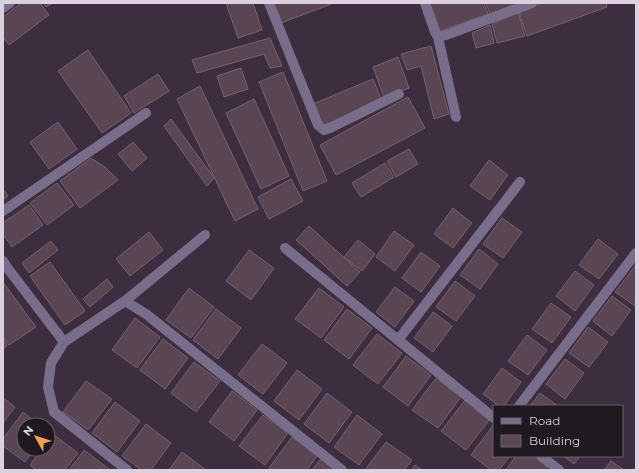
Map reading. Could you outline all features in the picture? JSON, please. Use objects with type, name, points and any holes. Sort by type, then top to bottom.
[{"type":"street","points":[[3,8],[10,3]]},
{"type":"street","points":[[269,3],[318,125],[324,130],[399,94]]},
{"type":"street","points":[[425,3],[438,37],[456,117]]},
{"type":"street","points":[[438,37],[532,3]]},
{"type":"street","points":[[3,211],[146,113]]},
{"type":"street","points":[[398,340],[520,182]]},
{"type":"street","points":[[127,470],[54,412],[48,387],[52,363],[64,342],[125,302],[204,235]]},
{"type":"street","points":[[285,248],[493,417]]},
{"type":"street","points":[[520,405],[636,253]]},
{"type":"street","points":[[3,261],[6,273],[64,342]]},
{"type":"street","points":[[125,302],[146,314],[342,470]]},
{"type":"street","points":[[542,457],[559,470]]},
{"type":"building","points":[[21,3],[40,3],[49,15],[9,45],[3,37],[3,17]]},
{"type":"building","points":[[43,3],[53,3],[46,7]]},
{"type":"building","points":[[226,3],[253,3],[262,30],[238,38]]},
{"type":"building","points":[[273,3],[334,3],[281,23]]},
{"type":"building","points":[[430,3],[484,3],[488,14],[440,31]]},
{"type":"building","points":[[486,3],[523,3],[490,14]]},
{"type":"building","points":[[543,3],[606,3],[607,7],[527,36],[519,12]]},
{"type":"building","points":[[518,12],[525,36],[497,43],[492,24]]},
{"type":"building","points":[[490,25],[494,43],[476,48],[472,33]]},
{"type":"building","points":[[270,38],[282,66],[270,68],[264,54],[197,73],[192,60]]},
{"type":"building","points":[[431,46],[449,114],[434,119],[421,66],[407,70],[401,54]]},
{"type":"building","points":[[88,50],[131,113],[102,133],[58,71]]},
{"type":"building","points":[[398,57],[409,88],[384,98],[373,67]]},
{"type":"building","points":[[241,68],[248,89],[224,97],[217,76]]},
{"type":"building","points":[[283,72],[327,181],[303,191],[259,82]]},
{"type":"building","points":[[158,74],[169,91],[134,113],[124,96]]},
{"type":"building","points":[[373,79],[382,101],[317,128],[308,106]]},
{"type":"building","points":[[200,86],[258,209],[235,221],[177,99]]},
{"type":"building","points":[[408,97],[425,128],[336,175],[320,145]]},
{"type":"building","points":[[254,99],[289,176],[261,189],[226,113]]},
{"type":"building","points":[[171,119],[214,178],[207,186],[164,126]]},
{"type":"building","points":[[58,122],[77,149],[49,169],[30,142]]},
{"type":"building","points":[[133,142],[147,158],[132,171],[118,154]]},
{"type":"building","points":[[409,149],[418,164],[396,177],[387,161]]},
{"type":"building","points":[[91,158],[105,167],[118,180],[80,208],[60,181]]},
{"type":"building","points":[[489,160],[508,175],[490,200],[470,186]]},
{"type":"building","points":[[385,163],[394,177],[361,197],[352,183]]},
{"type":"building","points":[[291,179],[303,201],[269,219],[258,197]]},
{"type":"building","points":[[57,183],[74,205],[47,225],[30,203]]},
{"type":"building","points":[[3,189],[8,196],[3,200]]},
{"type":"building","points":[[29,205],[43,225],[12,247],[3,234],[3,223]]},
{"type":"building","points":[[453,208],[472,223],[453,248],[434,234]]},
{"type":"building","points":[[502,218],[522,232],[503,258],[483,244]]},
{"type":"building","points":[[309,226],[360,272],[347,286],[296,240]]},
{"type":"building","points":[[394,231],[414,245],[395,271],[376,257]]},
{"type":"building","points":[[149,232],[163,250],[130,276],[116,259]]},
{"type":"building","points":[[598,239],[618,254],[599,279],[579,265]]},
{"type":"building","points":[[358,240],[375,254],[362,271],[344,257]]},
{"type":"building","points":[[51,241],[58,250],[29,273],[22,263]]},
{"type":"building","points":[[479,249],[498,264],[480,289],[460,275]]},
{"type":"building","points":[[249,250],[274,268],[251,300],[226,281]]},
{"type":"building","points":[[421,252],[440,266],[421,292],[402,278]]},
{"type":"building","points":[[50,262],[85,311],[65,325],[30,276]]},
{"type":"building","points":[[635,266],[636,267],[635,306],[615,292]]},
{"type":"building","points":[[575,271],[594,285],[575,311],[556,296]]},
{"type":"building","points":[[107,279],[113,287],[90,307],[83,299]]},
{"type":"building","points":[[455,281],[475,296],[456,321],[436,307]]},
{"type":"building","points":[[3,282],[36,327],[9,345],[3,337]]},
{"type":"building","points":[[395,287],[414,301],[395,327],[376,312]]},
{"type":"building","points":[[189,288],[214,307],[191,338],[166,320]]},
{"type":"building","points":[[319,288],[344,307],[321,338],[295,319]]},
{"type":"building","points":[[612,296],[631,310],[612,336],[593,321]]},
{"type":"building","points":[[551,303],[571,317],[552,343],[532,329]]},
{"type":"building","points":[[216,309],[241,328],[218,359],[193,340]]},
{"type":"building","points":[[347,309],[372,328],[349,359],[324,340]]},
{"type":"building","points":[[433,312],[452,326],[433,352],[414,338]]},
{"type":"building","points":[[135,318],[160,337],[137,368],[112,350]]},
{"type":"building","points":[[588,327],[608,342],[589,367],[569,353]]},
{"type":"building","points":[[377,334],[402,353],[378,384],[353,365]]},
{"type":"building","points":[[527,335],[547,350],[528,375],[508,361]]},
{"type":"building","points":[[3,339],[7,346],[3,349]]},
{"type":"building","points":[[163,339],[188,358],[165,389],[140,370]]},
{"type":"building","points":[[262,344],[287,363],[263,394],[238,375]]},
{"type":"building","points":[[406,356],[431,375],[408,406],[383,387]]},
{"type":"building","points":[[565,359],[584,373],[565,399],[546,384]]},
{"type":"building","points":[[194,362],[220,381],[196,412],[171,393]]},
{"type":"building","points":[[502,368],[521,382],[505,405],[498,405],[483,394]]},
{"type":"building","points":[[297,370],[322,389],[299,420],[274,401]]},
{"type":"building","points":[[436,378],[461,397],[438,428],[412,410]]},
{"type":"building","points":[[86,381],[112,399],[88,430],[63,412]]},
{"type":"building","points":[[232,391],[257,410],[234,441],[209,422]]},
{"type":"building","points":[[327,393],[352,412],[329,443],[304,424]]},
{"type":"building","points":[[540,393],[557,405],[531,405]]},
{"type":"building","points":[[3,398],[15,407],[3,423]]},
{"type":"building","points":[[465,400],[490,419],[466,450],[441,431]]},
{"type":"building","points":[[115,402],[140,421],[117,452],[92,433]]},
{"type":"building","points":[[23,412],[30,417],[19,417]]},
{"type":"building","points":[[263,415],[288,433],[265,465],[239,446]]},
{"type":"building","points":[[357,415],[382,434],[359,465],[334,447]]},
{"type":"building","points":[[16,421],[16,455],[3,446],[3,439]]},
{"type":"building","points":[[146,424],[171,443],[151,470],[142,470],[122,456]]},
{"type":"building","points":[[493,425],[493,457],[509,457],[499,470],[491,470],[471,455]]},
{"type":"building","points":[[56,436],[78,453],[65,470],[36,470],[30,465],[36,457],[56,457]]},
{"type":"building","points":[[292,437],[317,456],[307,470],[271,470],[269,468]]},
{"type":"building","points":[[386,442],[412,460],[404,470],[365,470]]},
{"type":"building","points":[[84,450],[109,469],[69,470]]},
{"type":"building","points":[[182,452],[206,470],[169,470]]},
{"type":"building","points":[[18,457],[29,457],[25,462]]},
{"type":"building","points":[[515,457],[538,457],[549,465],[545,470],[506,470]]},
{"type":"building","points":[[564,457],[579,457],[574,464]]},
{"type":"building","points":[[321,459],[335,470],[312,470]]},
{"type":"building","points":[[611,461],[624,470],[604,470]]},
{"type":"building","points":[[415,465],[422,470],[412,470]]}]
